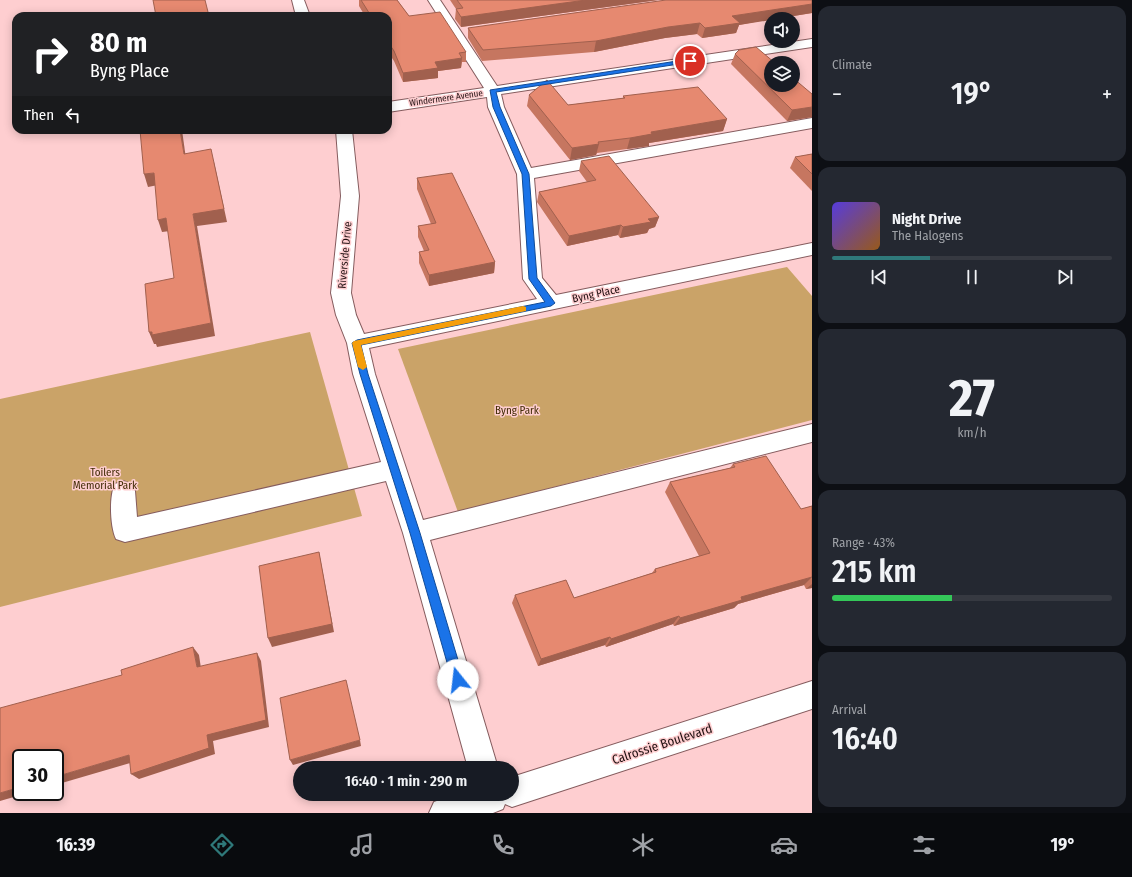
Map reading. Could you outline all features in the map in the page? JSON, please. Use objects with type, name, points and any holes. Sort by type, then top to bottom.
[{"type":"street","points":[[298,0],[302,12]]},
{"type":"street","points":[[434,0],[464,33],[493,91],[496,107],[525,174],[533,279],[551,303]]},
{"type":"street","name":"Windermere Avenue","points":[[392,106],[812,43]]},
{"type":"street","points":[[525,174],[812,123]]},
{"type":"street","name":"Riverside Drive","points":[[344,134],[350,196],[341,293],[346,315],[357,343],[364,374],[415,533],[482,761]]},
{"type":"street","name":"Byng Place","points":[[357,343],[812,249]]},
{"type":"street","points":[[415,533],[812,433]]},
{"type":"street","points":[[123,491],[125,532],[395,470]]},
{"type":"street","name":"Calrossie Boulevard","points":[[519,788],[812,695]]},
{"type":"street","points":[[445,813],[480,801]]},
{"type":"green space","name":"Byng Park","points":[[787,267],[812,296],[812,420],[458,512],[398,349]]},
{"type":"green space","name":"Toilers Memorial Park","points":[[310,332],[362,516],[0,607],[0,399]]},
{"type":"building","points":[[153,0],[205,0],[208,12],[155,12]]},
{"type":"building","points":[[361,0],[397,0],[409,16],[440,12],[466,52],[459,53],[462,58],[435,62],[438,68],[403,73],[392,48],[392,12],[368,12]]},
{"type":"building","points":[[457,0],[586,0],[461,17],[456,9],[463,8]]},
{"type":"building","points":[[666,0],[812,0],[812,4],[732,16],[740,23],[705,28],[700,23],[668,27],[596,41],[483,50],[468,28]]},
{"type":"building","points":[[756,47],[767,56],[764,56],[764,82],[735,54],[739,50]]},
{"type":"building","points":[[547,80],[568,105],[625,98],[623,96],[698,87],[727,119],[572,148],[529,95]]},
{"type":"building","points":[[800,84],[812,94],[812,107],[792,110],[774,92],[800,92]]},
{"type":"building","points":[[140,134],[181,134],[184,154],[211,149],[224,209],[193,214],[211,323],[152,335],[152,332],[149,332],[145,284],[174,278],[166,218],[158,220],[154,173],[144,174]]},
{"type":"building","points":[[812,154],[812,174],[795,157]]},
{"type":"building","points":[[609,156],[659,217],[648,219],[651,222],[623,227],[621,225],[569,236],[539,192],[596,180],[581,161]]},
{"type":"building","points":[[452,173],[495,262],[429,275],[419,252],[429,250],[418,226],[436,223],[417,178]]},
{"type":"building","points":[[766,456],[801,509],[812,506],[812,577],[741,597],[742,600],[680,618],[679,616],[611,639],[610,637],[541,659],[515,595],[566,580],[574,598],[656,572],[655,569],[710,553],[670,482],[735,467],[733,464]]},
{"type":"building","points":[[319,552],[332,624],[268,638],[259,566]]},
{"type":"building","points":[[193,647],[197,667],[257,653],[266,720],[207,735],[209,748],[131,774],[129,755],[64,774],[64,749],[12,749],[12,790],[0,793],[0,708],[122,675],[121,670]]},
{"type":"building","points":[[346,680],[360,740],[290,760],[280,698]]},
{"type":"slow traffic","points":[[363,367],[357,343],[523,309]]},
{"type":"route","points":[[458,680],[415,533],[364,374],[357,343],[551,303],[533,279],[525,174],[496,107],[493,91],[690,61]]}]
